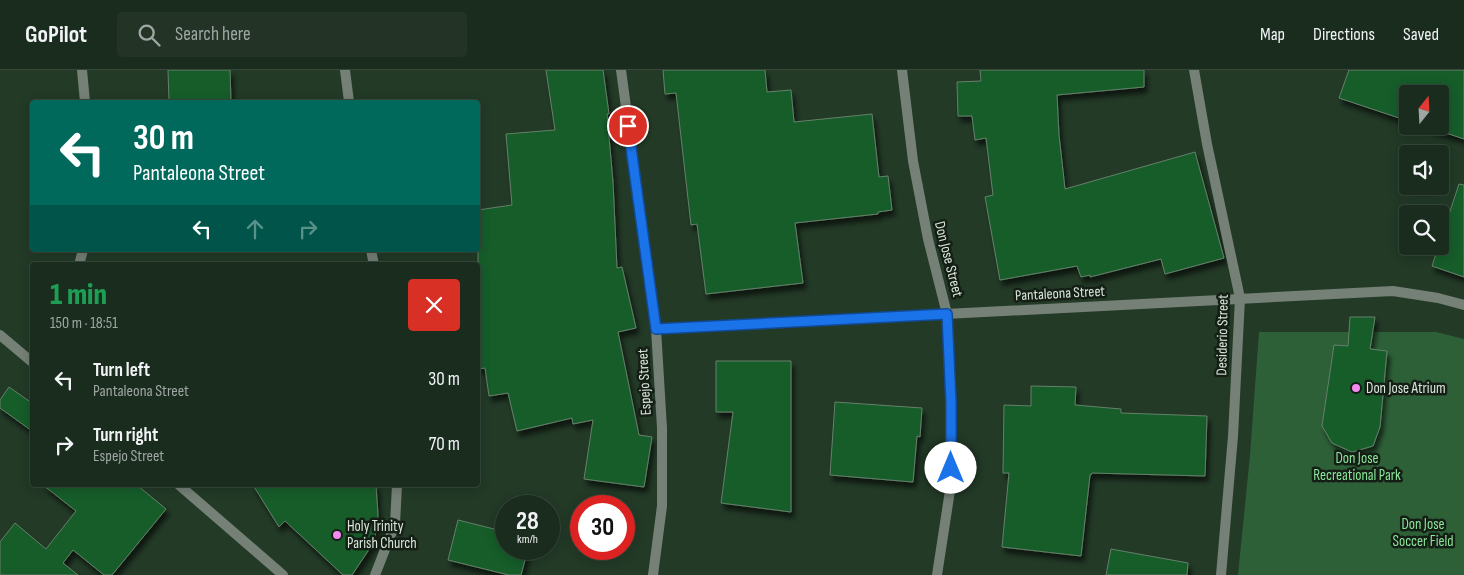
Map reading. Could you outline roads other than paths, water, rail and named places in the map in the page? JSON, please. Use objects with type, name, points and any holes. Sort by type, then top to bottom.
[{"type":"street","points":[[82,70],[85,100]]},
{"type":"street","points":[[345,70],[349,100]]},
{"type":"street","name":"Espejo Street","points":[[621,70],[656,329],[662,428],[662,496],[653,575]]},
{"type":"street","name":"Don Jose Street","points":[[902,70],[913,161],[928,239],[947,314],[951,402],[951,484],[937,575]]},
{"type":"street","name":"Desiderio Street","points":[[1194,70],[1207,144],[1240,298],[1233,436],[1221,575]]},
{"type":"street","name":"Pantaleona Street","points":[[656,329],[1393,291],[1438,298],[1464,305]]},
{"type":"street","points":[[0,335],[30,355]]},
{"type":"street","points":[[181,487],[283,575]]},
{"type":"street","points":[[375,575],[395,524],[397,487]]},
{"type":"place","name":"Don Jose Atrium","points":[[1356,388]]},
{"type":"place","name":"Holy Trinity Parish Church","points":[[337,535]]},
{"type":"park label","name":"Don Jose Recreational Park","points":[[1357,466]]},
{"type":"park label","name":"Don Jose Soccer Field","points":[[1423,532]]}]
